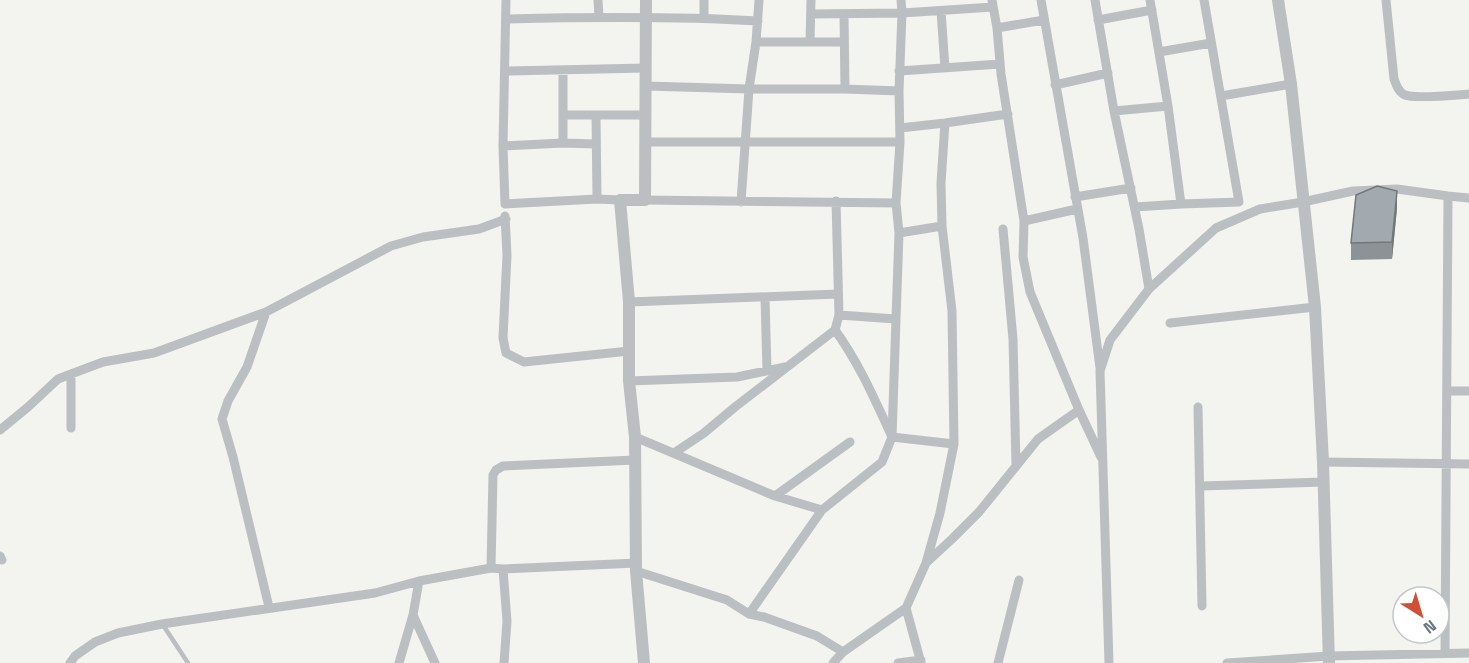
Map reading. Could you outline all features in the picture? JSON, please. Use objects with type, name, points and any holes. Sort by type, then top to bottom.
[{"type":"street","points":[[506,0],[503,146],[507,255],[503,338],[506,353],[524,362],[629,351]]},
{"type":"street","points":[[598,0],[599,17]]},
{"type":"street","points":[[645,200],[646,0]]},
{"type":"street","points":[[704,0],[704,18]]},
{"type":"street","points":[[741,202],[748,89],[756,42],[759,0]]},
{"type":"street","points":[[810,42],[811,0]]},
{"type":"street","points":[[749,614],[822,510],[882,462],[892,437],[899,232],[896,203],[900,142],[901,0]]},
{"type":"street","points":[[1041,0],[1083,238],[1100,370],[1109,663]]},
{"type":"street","points":[[1095,0],[1149,289]]},
{"type":"street","points":[[1150,0],[1168,106],[1181,204]]},
{"type":"street","points":[[1215,0],[1204,1],[1239,202]]},
{"type":"street","points":[[1278,0],[1291,84],[1315,307],[1323,462],[1329,659]]},
{"type":"street","points":[[1386,0],[1394,79],[1399,90],[1406,96],[1437,97],[1469,94]]},
{"type":"street","points":[[812,14],[941,11],[993,4],[1024,221],[1023,258],[1030,292],[1103,462]]},
{"type":"street","points":[[1098,20],[1152,10]]},
{"type":"street","points":[[941,11],[945,68]]},
{"type":"street","points":[[844,14],[844,89]]},
{"type":"street","points":[[506,19],[599,17],[758,21]]},
{"type":"street","points":[[998,28],[1044,20]]},
{"type":"street","points":[[756,42],[844,42]]},
{"type":"street","points":[[1159,52],[1211,43]]},
{"type":"street","points":[[899,71],[1000,64]]},
{"type":"street","points":[[505,71],[646,68]]},
{"type":"street","points":[[563,70],[563,143]]},
{"type":"street","points":[[1055,85],[1108,73]]},
{"type":"street","points":[[1221,96],[1291,84]]},
{"type":"street","points":[[646,86],[899,91]]},
{"type":"street","points":[[1114,111],[1168,106]]},
{"type":"street","points":[[900,128],[1008,114]]},
{"type":"street","points":[[563,115],[646,115]]},
{"type":"street","points":[[596,115],[597,199]]},
{"type":"street","points":[[833,663],[843,652],[906,608],[926,562],[940,513],[954,444],[952,311],[942,226],[941,183],[945,123]]},
{"type":"street","points":[[646,142],[900,142]]},
{"type":"street","points":[[503,146],[596,144]]},
{"type":"street","points":[[1075,197],[1131,188]]},
{"type":"street","points":[[1100,370],[1110,340],[1149,289],[1216,228],[1260,209],[1353,191],[1397,189],[1469,198]]},
{"type":"street","points":[[1445,653],[1448,196]]},
{"type":"street","points":[[505,204],[597,199],[896,203]]},
{"type":"street","points":[[620,200],[629,302],[629,381],[635,437],[637,567],[644,663]]},
{"type":"street","points":[[674,453],[704,433],[835,330],[839,315],[836,201]]},
{"type":"street","points":[[1135,207],[1239,202],[1260,209]]},
{"type":"street","points":[[1024,221],[1077,209]]},
{"type":"street","points":[[0,430],[58,379],[103,362],[154,353],[266,312],[391,246],[423,237],[479,229],[506,219]]},
{"type":"street","points":[[899,232],[942,226]]},
{"type":"street","points":[[1003,229],[1012,339],[1016,465]]},
{"type":"street","points":[[629,302],[838,294]]},
{"type":"street","points":[[765,297],[767,371]]},
{"type":"street","points":[[1170,323],[1315,307]]},
{"type":"street","points":[[266,312],[248,367],[228,401],[222,419],[269,607]]},
{"type":"street","points":[[839,315],[897,319]]},
{"type":"street","points":[[835,330],[870,388],[892,437]]},
{"type":"street","points":[[629,381],[737,377],[790,365]]},
{"type":"street","points":[[70,374],[71,429]]},
{"type":"street","points":[[1447,391],[1469,391]]},
{"type":"street","points":[[1198,407],[1202,606]]},
{"type":"street","points":[[926,562],[979,512],[1038,439],[1079,410]]},
{"type":"street","points":[[635,437],[775,496],[822,510]]},
{"type":"street","points":[[892,437],[954,444]]},
{"type":"street","points":[[775,496],[850,442]]},
{"type":"street","points":[[491,568],[495,470],[503,466],[635,460]]},
{"type":"street","points":[[1323,462],[1469,464]]},
{"type":"street","points":[[1201,486],[1323,482]]},
{"type":"street","points":[[70,663],[75,656],[95,642],[118,633],[269,607],[375,593],[419,581],[491,568],[637,567],[727,600],[749,614],[817,636],[843,652]]},
{"type":"street","points":[[503,569],[507,621],[504,663]]},
{"type":"street","points":[[998,663],[1019,580]]},
{"type":"street","points":[[399,663],[413,615],[419,581]]},
{"type":"street","points":[[898,663],[921,662],[906,608]]},
{"type":"street","points":[[413,615],[435,663]]},
{"type":"street","points":[[1227,663],[1469,653]]},
{"type":"lane","points":[[162,624],[188,663]]},
{"type":"building","points":[[1377,186],[1397,191],[1392,242],[1351,243],[1356,195]]}]
